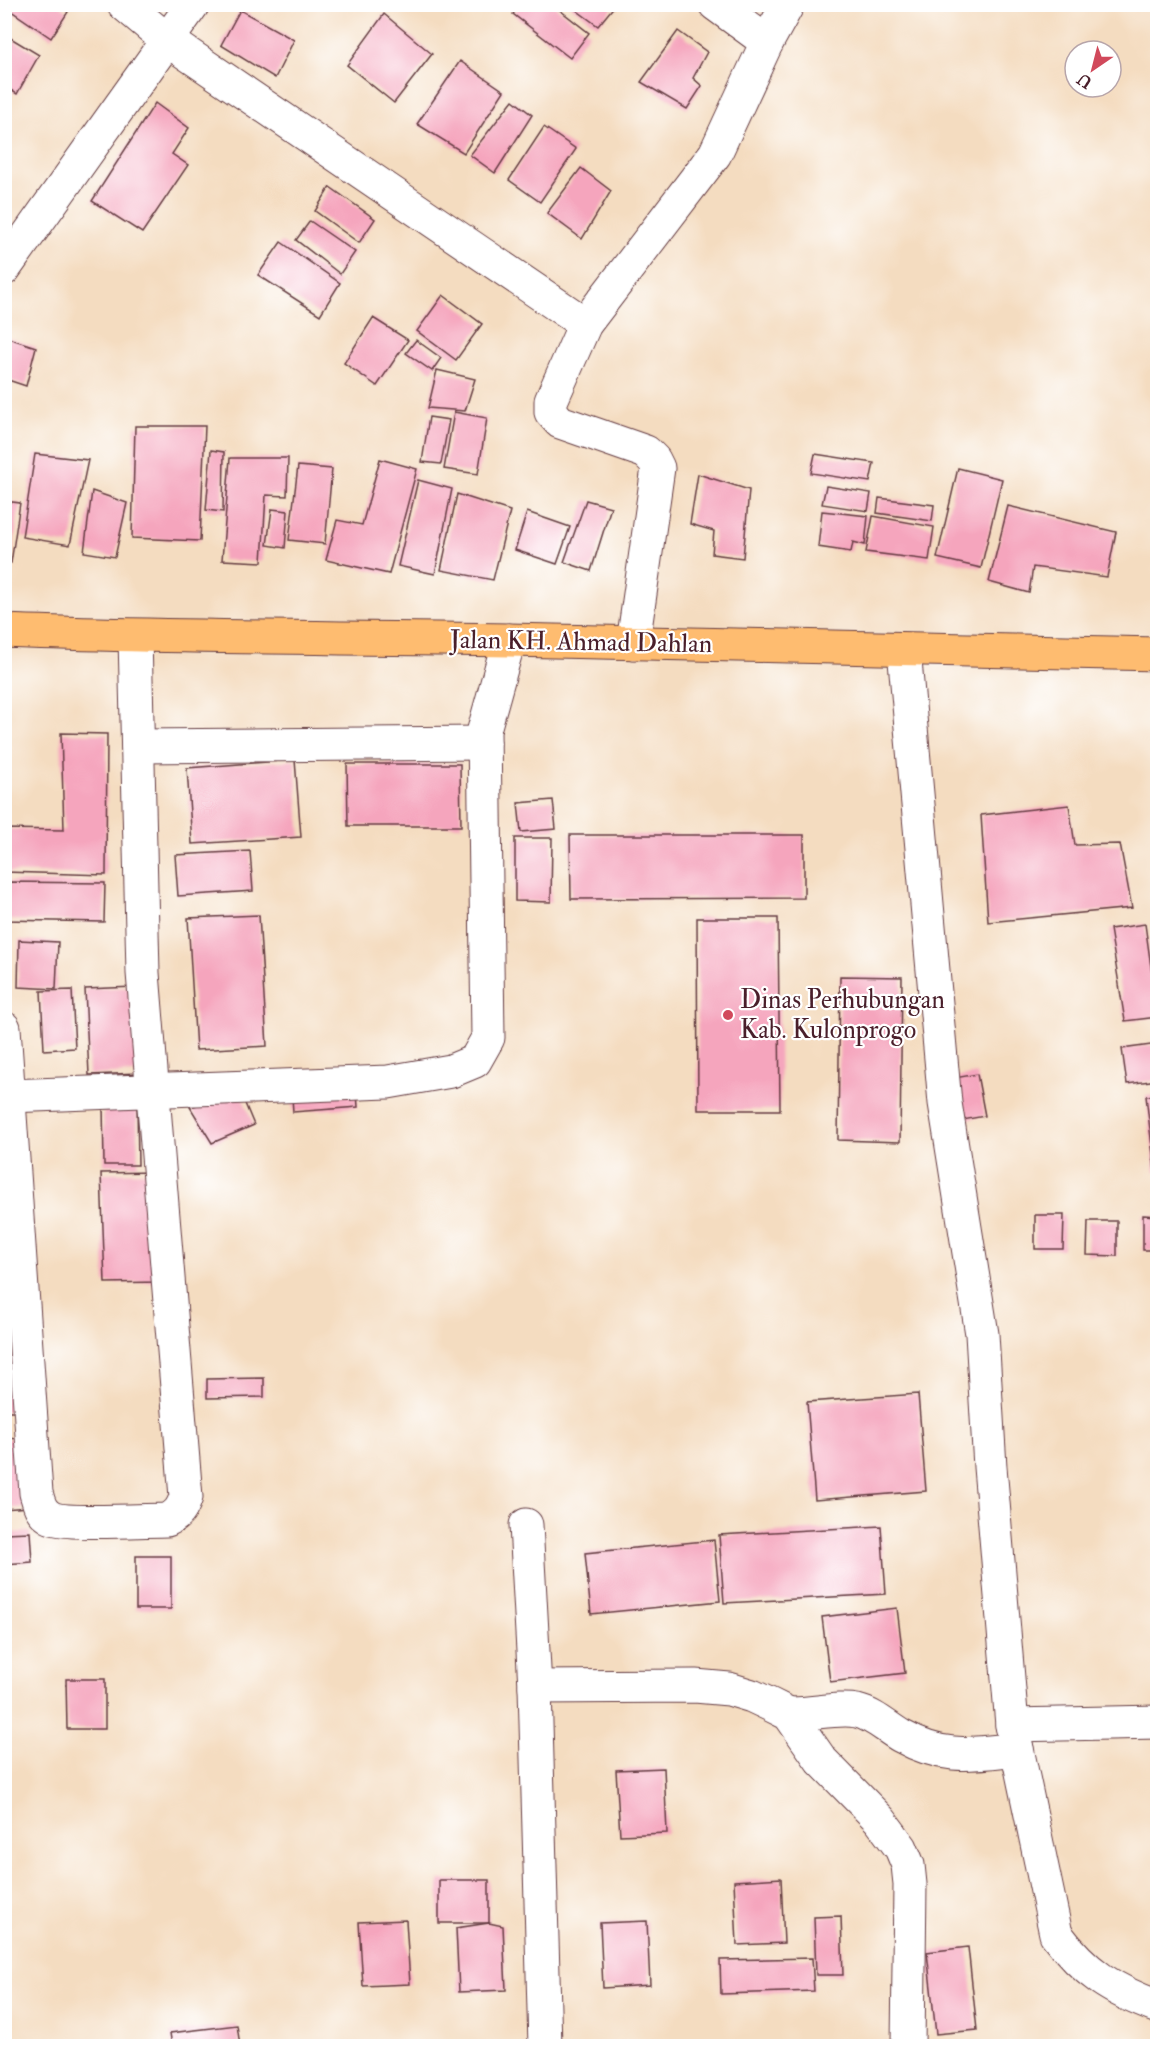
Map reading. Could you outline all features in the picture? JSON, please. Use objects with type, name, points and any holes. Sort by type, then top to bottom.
[{"type":"highway","name":"Jalan KH. Ahmad Dahlan","points":[[4,631],[135,637],[509,640],[1158,654]]},
{"type":"street","points":[[124,4],[167,40],[585,324]]},
{"type":"street","points":[[4,269],[193,4]]},
{"type":"street","points":[[715,4],[767,42]]},
{"type":"street","points":[[633,643],[657,468],[654,460],[646,452],[560,422],[551,412],[551,401],[585,324],[715,154],[767,42],[788,4]]},
{"type":"street","points":[[4,1028],[34,1470],[39,1504],[43,1512],[59,1521],[167,1520],[176,1516],[183,1507],[186,1497],[143,973],[135,637]]},
{"type":"street","points":[[8,1095],[388,1082],[451,1071],[475,1061],[488,1038],[484,730],[509,640]]},
{"type":"street","points":[[904,650],[945,1103],[982,1334],[990,1467],[1015,1737],[1056,1934],[1074,1958],[1091,1973],[1134,1998],[1158,2007]]},
{"type":"street","points":[[138,746],[484,743]]},
{"type":"street","points":[[526,1525],[535,1687],[545,2046]]},
{"type":"street","points":[[535,1687],[695,1686],[729,1689],[752,1696],[793,1714],[857,1711],[872,1717],[900,1736],[941,1752],[959,1755],[1015,1737],[1158,1722]]},
{"type":"street","points":[[793,1714],[821,1760],[880,1820],[901,1848],[908,1865],[910,1884],[908,2046]]},
{"type":"building","points":[[4,4],[59,4],[68,12],[51,38]]},
{"type":"building","points":[[520,4],[552,4],[589,33],[570,58],[513,14]]},
{"type":"building","points":[[568,4],[616,4],[598,26]]},
{"type":"building","points":[[240,10],[294,40],[275,78],[221,45]]},
{"type":"building","points":[[384,14],[432,54],[394,103],[347,65]]},
{"type":"building","points":[[678,31],[707,52],[693,78],[702,86],[687,109],[641,82]]},
{"type":"building","points":[[4,34],[39,55],[17,94],[4,86]]},
{"type":"building","points":[[460,61],[504,91],[464,153],[417,124]]},
{"type":"building","points":[[513,100],[532,115],[495,173],[470,155]]},
{"type":"building","points":[[155,103],[189,128],[172,154],[188,165],[142,233],[92,201]]},
{"type":"building","points":[[544,127],[576,149],[540,202],[509,180]]},
{"type":"building","points":[[581,168],[611,191],[582,239],[547,213]]},
{"type":"building","points":[[330,187],[375,219],[359,243],[315,211]]},
{"type":"building","points":[[310,221],[355,252],[340,274],[296,240]]},
{"type":"building","points":[[281,242],[340,283],[320,315],[258,275]]},
{"type":"building","points":[[443,295],[482,324],[456,360],[417,331]]},
{"type":"building","points":[[373,318],[408,340],[377,386],[344,363]]},
{"type":"building","points":[[5,337],[36,347],[26,386],[5,379]]},
{"type":"building","points":[[416,340],[441,358],[432,371],[406,353]]},
{"type":"building","points":[[437,370],[475,379],[465,411],[428,408]]},
{"type":"building","points":[[454,412],[487,418],[478,474],[444,469]]},
{"type":"building","points":[[429,417],[449,420],[441,464],[422,462]]},
{"type":"building","points":[[135,426],[205,426],[200,541],[132,538]]},
{"type":"building","points":[[211,450],[224,452],[223,512],[206,510]]},
{"type":"building","points":[[35,454],[88,460],[70,545],[22,537]]},
{"type":"building","points":[[815,454],[874,463],[870,482],[811,473]]},
{"type":"building","points":[[230,458],[288,458],[287,496],[266,495],[262,562],[222,560]]},
{"type":"building","points":[[380,459],[417,469],[389,574],[326,560],[337,520],[362,525]]},
{"type":"building","points":[[298,466],[332,469],[325,544],[289,540]]},
{"type":"building","points":[[958,468],[1002,479],[981,568],[937,558]]},
{"type":"building","points":[[698,474],[749,490],[743,558],[712,554],[714,531],[690,524]]},
{"type":"building","points":[[418,480],[452,489],[435,574],[398,566]]},
{"type":"building","points":[[826,486],[871,493],[868,511],[822,504]]},
{"type":"building","points":[[92,491],[127,503],[115,557],[84,552]]},
{"type":"building","points":[[457,494],[510,511],[493,580],[441,570]]},
{"type":"building","points":[[879,498],[934,505],[932,521],[877,513]]},
{"type":"building","points":[[586,500],[611,507],[591,571],[564,562]]},
{"type":"building","points":[[4,501],[20,503],[11,563],[4,563]]},
{"type":"building","points":[[1008,506],[1116,532],[1107,577],[1033,567],[1029,593],[989,582]]},
{"type":"building","points":[[272,509],[288,511],[285,548],[267,545]]},
{"type":"building","points":[[822,511],[868,516],[865,545],[853,542],[851,552],[818,547]]},
{"type":"building","points":[[527,512],[570,527],[557,564],[515,550]]},
{"type":"building","points":[[873,516],[934,527],[929,560],[866,552]]},
{"type":"building","points":[[61,733],[107,734],[106,875],[4,872],[4,829],[64,830]]},
{"type":"building","points":[[295,760],[301,837],[192,844],[187,768]]},
{"type":"building","points":[[347,764],[460,764],[461,826],[348,826]]},
{"type":"building","points":[[553,800],[556,829],[521,832],[518,803]]},
{"type":"building","points":[[1069,805],[1075,845],[1120,844],[1132,908],[988,922],[981,815]]},
{"type":"building","points":[[570,835],[804,835],[804,898],[571,899]]},
{"type":"building","points":[[515,838],[552,838],[551,902],[515,901]]},
{"type":"building","points":[[250,851],[253,891],[178,896],[175,855]]},
{"type":"building","points":[[4,882],[105,883],[104,922],[4,920]]},
{"type":"building","points":[[259,915],[267,1046],[196,1050],[188,918]]},
{"type":"building","points":[[697,918],[778,918],[780,1110],[698,1110]]},
{"type":"building","points":[[1145,924],[1158,1017],[1125,1021],[1110,929]]},
{"type":"building","points":[[19,940],[58,942],[56,989],[18,987]]},
{"type":"building","points":[[840,976],[902,977],[900,1142],[838,1140]]},
{"type":"building","points":[[135,987],[139,1073],[89,1075],[85,989]]},
{"type":"building","points":[[72,990],[75,1048],[44,1050],[41,991]]},
{"type":"building","points":[[1158,1044],[1158,1080],[1127,1084],[1122,1049]]},
{"type":"building","points":[[977,1074],[985,1116],[952,1122],[943,1080]]},
{"type":"building","points":[[357,1093],[358,1107],[293,1112],[292,1097]]},
{"type":"building","points":[[241,1094],[254,1125],[212,1143],[190,1107]]},
{"type":"building","points":[[1158,1095],[1158,1172],[1155,1172],[1146,1096]]},
{"type":"building","points":[[103,1104],[137,1104],[138,1165],[104,1165]]},
{"type":"building","points":[[155,1172],[159,1282],[105,1283],[101,1173]]},
{"type":"building","points":[[1035,1215],[1064,1215],[1063,1249],[1035,1249]]},
{"type":"building","points":[[1143,1215],[1158,1216],[1158,1250],[1143,1250]]},
{"type":"building","points":[[1088,1221],[1117,1221],[1117,1256],[1087,1255]]},
{"type":"building","points":[[4,1343],[12,1343],[17,1411],[4,1411]]},
{"type":"building","points":[[264,1378],[264,1397],[207,1398],[207,1379]]},
{"type":"building","points":[[918,1394],[926,1491],[815,1500],[807,1402]]},
{"type":"building","points":[[21,1438],[28,1507],[4,1509],[4,1439]]},
{"type":"building","points":[[881,1526],[886,1594],[724,1603],[719,1535]]},
{"type":"building","points":[[30,1532],[32,1562],[4,1564],[4,1533]]},
{"type":"building","points":[[714,1540],[720,1601],[591,1614],[585,1553]]},
{"type":"building","points":[[136,1556],[171,1556],[171,1609],[136,1609]]},
{"type":"building","points":[[897,1608],[905,1673],[830,1682],[822,1617]]},
{"type":"building","points":[[66,1679],[105,1679],[105,1729],[67,1729]]},
{"type":"building","points":[[664,1768],[667,1833],[620,1835],[616,1770]]},
{"type":"building","points":[[781,1878],[784,1943],[737,1945],[734,1881]]},
{"type":"building","points":[[439,1880],[489,1880],[489,1923],[439,1923]]},
{"type":"building","points":[[841,1916],[843,1975],[816,1975],[814,1917]]},
{"type":"building","points":[[406,1920],[410,1984],[363,1986],[359,1922]]},
{"type":"building","points":[[647,1921],[650,1985],[603,1988],[600,1923]]},
{"type":"building","points":[[489,1923],[503,1926],[506,1990],[459,1992],[456,1928]]},
{"type":"building","points":[[968,1947],[977,2030],[936,2034],[927,1952]]},
{"type":"building","points":[[812,1958],[814,1991],[721,1994],[720,1960]]},
{"type":"building","points":[[237,2025],[240,2046],[172,2046],[170,2033]]},
{"type":"place","name":"Dinas Perhubungan Kab. Kulonprogo","points":[[728,1015]]}]
